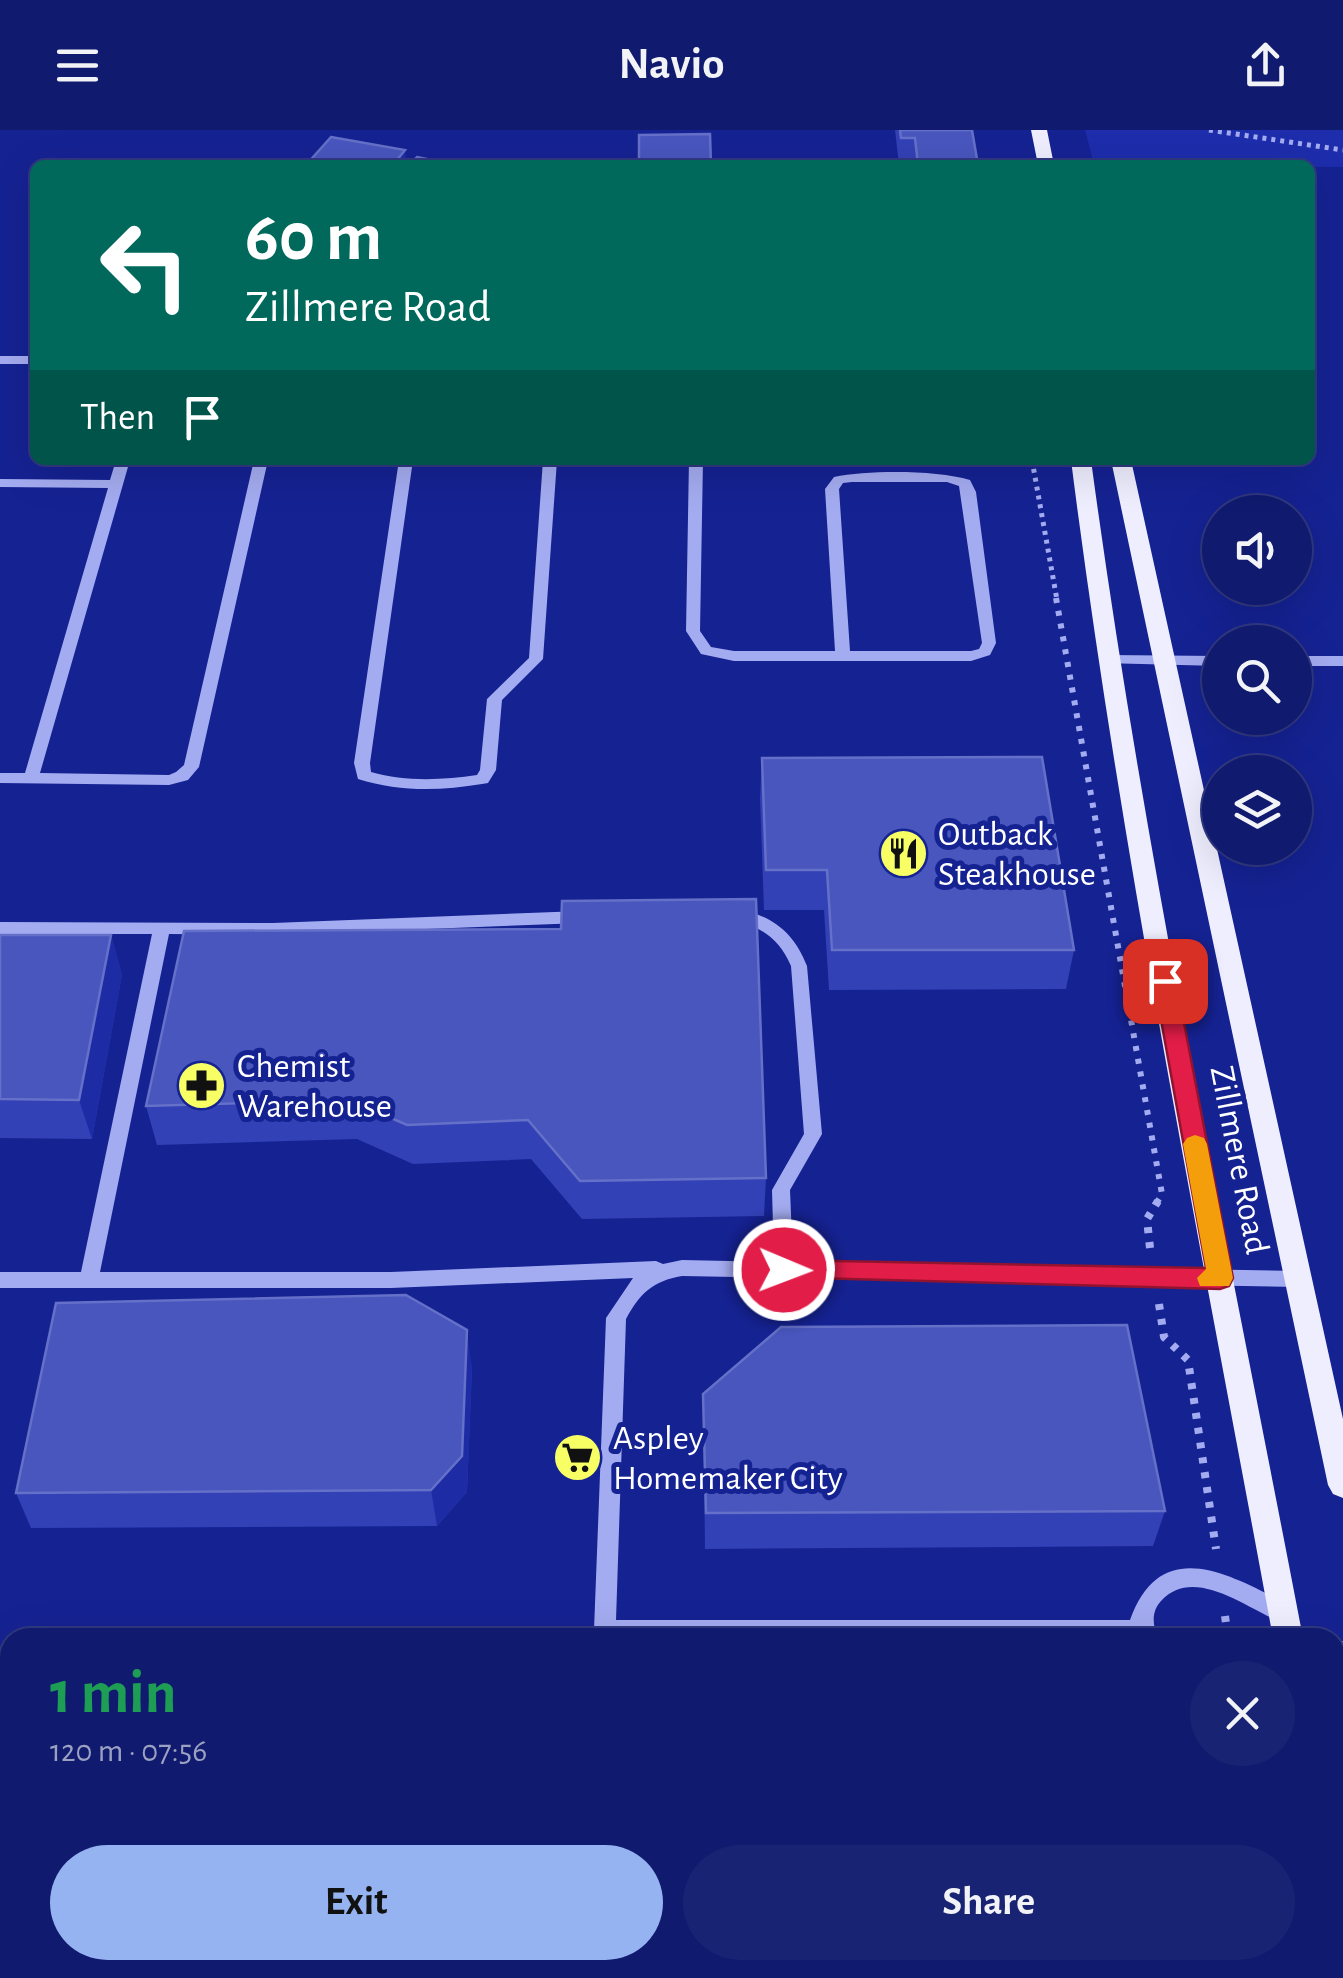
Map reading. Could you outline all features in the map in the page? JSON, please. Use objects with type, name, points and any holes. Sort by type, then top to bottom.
[{"type":"main road","points":[[1040,130],[1045,160]]},
{"type":"main road","name":"Zillmere Road","points":[[1081,465],[1107,660],[1286,1625]]},
{"type":"main road","name":"Zillmere Road","points":[[1122,465],[1343,1485]]},
{"type":"street","points":[[0,360],[30,360]]},
{"type":"street","points":[[31,778],[122,465]]},
{"type":"street","points":[[0,778],[169,780],[182,776],[191,767],[260,465]]},
{"type":"street","points":[[405,465],[362,762],[364,775],[378,780],[466,782],[482,779],[488,770],[494,699],[536,659],[550,465]]},
{"type":"street","points":[[696,465],[693,631],[706,651],[734,656],[843,656],[985,652],[989,643],[970,492],[964,483],[948,478],[852,478],[839,480],[832,488],[843,656]]},
{"type":"street","points":[[0,484],[116,484]]},
{"type":"street","points":[[1107,660],[1202,661]]},
{"type":"street","points":[[1312,661],[1343,661]]},
{"type":"street","points":[[720,912],[748,916],[780,932],[800,966],[813,1134],[780,1190],[784,1270]]},
{"type":"street","points":[[0,928],[273,929],[592,916]]},
{"type":"street","points":[[89,1280],[162,928]]},
{"type":"street","points":[[0,1280],[391,1280],[682,1268],[1299,1279]]},
{"type":"street","points":[[605,1628],[616,1318],[637,1283],[650,1273],[682,1268]]},
{"type":"street","points":[[1144,1628],[1144,1604],[1154,1591],[1174,1579],[1196,1577],[1220,1584],[1286,1625]]},
{"type":"path","points":[[1209,130],[1343,150]]},
{"type":"path","points":[[1033,465],[1162,1194],[1147,1219],[1148,1228]]},
{"type":"path","points":[[1162,1323],[1164,1337],[1188,1360],[1227,1628]]},
{"type":"shaded area","points":[[1085,130],[1343,130],[1343,167],[1315,167],[1315,160],[1093,160]]},
{"type":"building","points":[[900,130],[972,130],[977,160],[917,160],[915,138],[901,138]]},
{"type":"building","points":[[710,134],[711,160],[639,160],[639,135]]},
{"type":"building","points":[[331,137],[405,150],[397,160],[310,160]]},
{"type":"building","name":"Outback Steakhouse","points":[[1042,757],[1074,950],[832,950],[827,870],[766,870],[762,758]]},
{"type":"building","points":[[756,899],[766,1178],[580,1181],[528,1120],[407,1125],[350,1100],[146,1106],[184,931],[561,929],[562,901]]},
{"type":"building","points":[[0,935],[111,935],[79,1100],[0,1099]]},
{"type":"building","points":[[406,1295],[467,1330],[462,1456],[431,1490],[16,1493],[56,1303]]},
{"type":"building","points":[[1127,1325],[1165,1511],[706,1513],[703,1394],[781,1327]]},
{"type":"slow traffic","points":[[1195,1144],[1220,1278],[1209,1278]]},
{"type":"place","name":"Outback Steakhouse","points":[[903,854]]},
{"type":"place","name":"Chemist Warehouse","points":[[202,1086]]},
{"type":"place","name":"Aspley Homemaker City","points":[[578,1458]]},
{"type":"route","points":[[784,1270],[1220,1278],[1165,981]]}]
